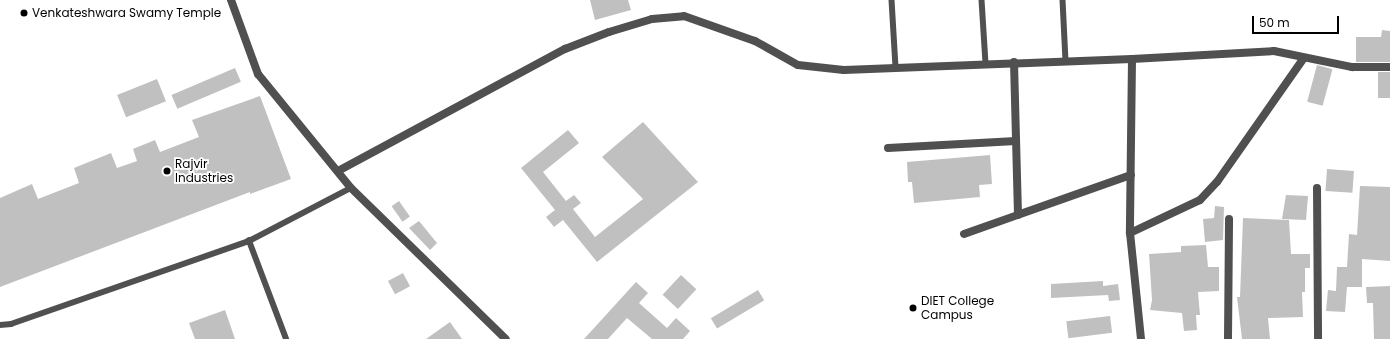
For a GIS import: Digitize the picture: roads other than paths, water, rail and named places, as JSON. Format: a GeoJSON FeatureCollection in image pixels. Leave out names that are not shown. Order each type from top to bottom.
{"type":"FeatureCollection","features":[{"type":"Feature","properties":{"kind":"street"},"geometry":{"type":"LineString","coordinates":[[231,0],[258,74],[351,188],[506,339]]}},
{"type":"Feature","properties":{"kind":"street"},"geometry":{"type":"LineString","coordinates":[[338,171],[564,50],[609,32],[652,19],[684,16],[754,41],[798,65],[844,70],[986,63],[1132,59],[1274,51],[1303,59],[1352,67],[1390,67]]}},
{"type":"Feature","properties":{"kind":"street"},"geometry":{"type":"LineString","coordinates":[[1132,59],[1130,233],[1141,339]]}},
{"type":"Feature","properties":{"kind":"street"},"geometry":{"type":"LineString","coordinates":[[1130,233],[1200,200],[1227,169],[1303,59]]}},
{"type":"Feature","properties":{"kind":"street"},"geometry":{"type":"LineString","coordinates":[[1014,62],[1018,215]]}},
{"type":"Feature","properties":{"kind":"street"},"geometry":{"type":"LineString","coordinates":[[888,148],[1016,140]]}},
{"type":"Feature","properties":{"kind":"street"},"geometry":{"type":"LineString","coordinates":[[964,234],[1131,175]]}},
{"type":"Feature","properties":{"kind":"street"},"geometry":{"type":"LineString","coordinates":[[1317,188],[1318,339]]}},
{"type":"Feature","properties":{"kind":"street"},"geometry":{"type":"LineString","coordinates":[[1228,339],[1229,219]]}},
{"type":"Feature","properties":{"kind":"lane"},"geometry":{"type":"LineString","coordinates":[[892,0],[896,67]]}},
{"type":"Feature","properties":{"kind":"lane"},"geometry":{"type":"LineString","coordinates":[[982,0],[986,63]]}},
{"type":"Feature","properties":{"kind":"lane"},"geometry":{"type":"LineString","coordinates":[[1063,0],[1066,60]]}},
{"type":"Feature","properties":{"kind":"lane"},"geometry":{"type":"LineString","coordinates":[[0,325],[11,324],[249,241],[351,188]]}},
{"type":"Feature","properties":{"kind":"lane"},"geometry":{"type":"LineString","coordinates":[[249,241],[286,339]]}},
{"type":"Feature","properties":{"kind":"place","name":"Venkateshwara Swamy Temple"},"geometry":{"type":"Point","coordinates":[24,13]}},
{"type":"Feature","properties":{"kind":"place","name":"Rajvir Industries"},"geometry":{"type":"Point","coordinates":[167,171]}},
{"type":"Feature","properties":{"kind":"place","name":"DIET College Campus"},"geometry":{"type":"Point","coordinates":[913,308]}}]}
